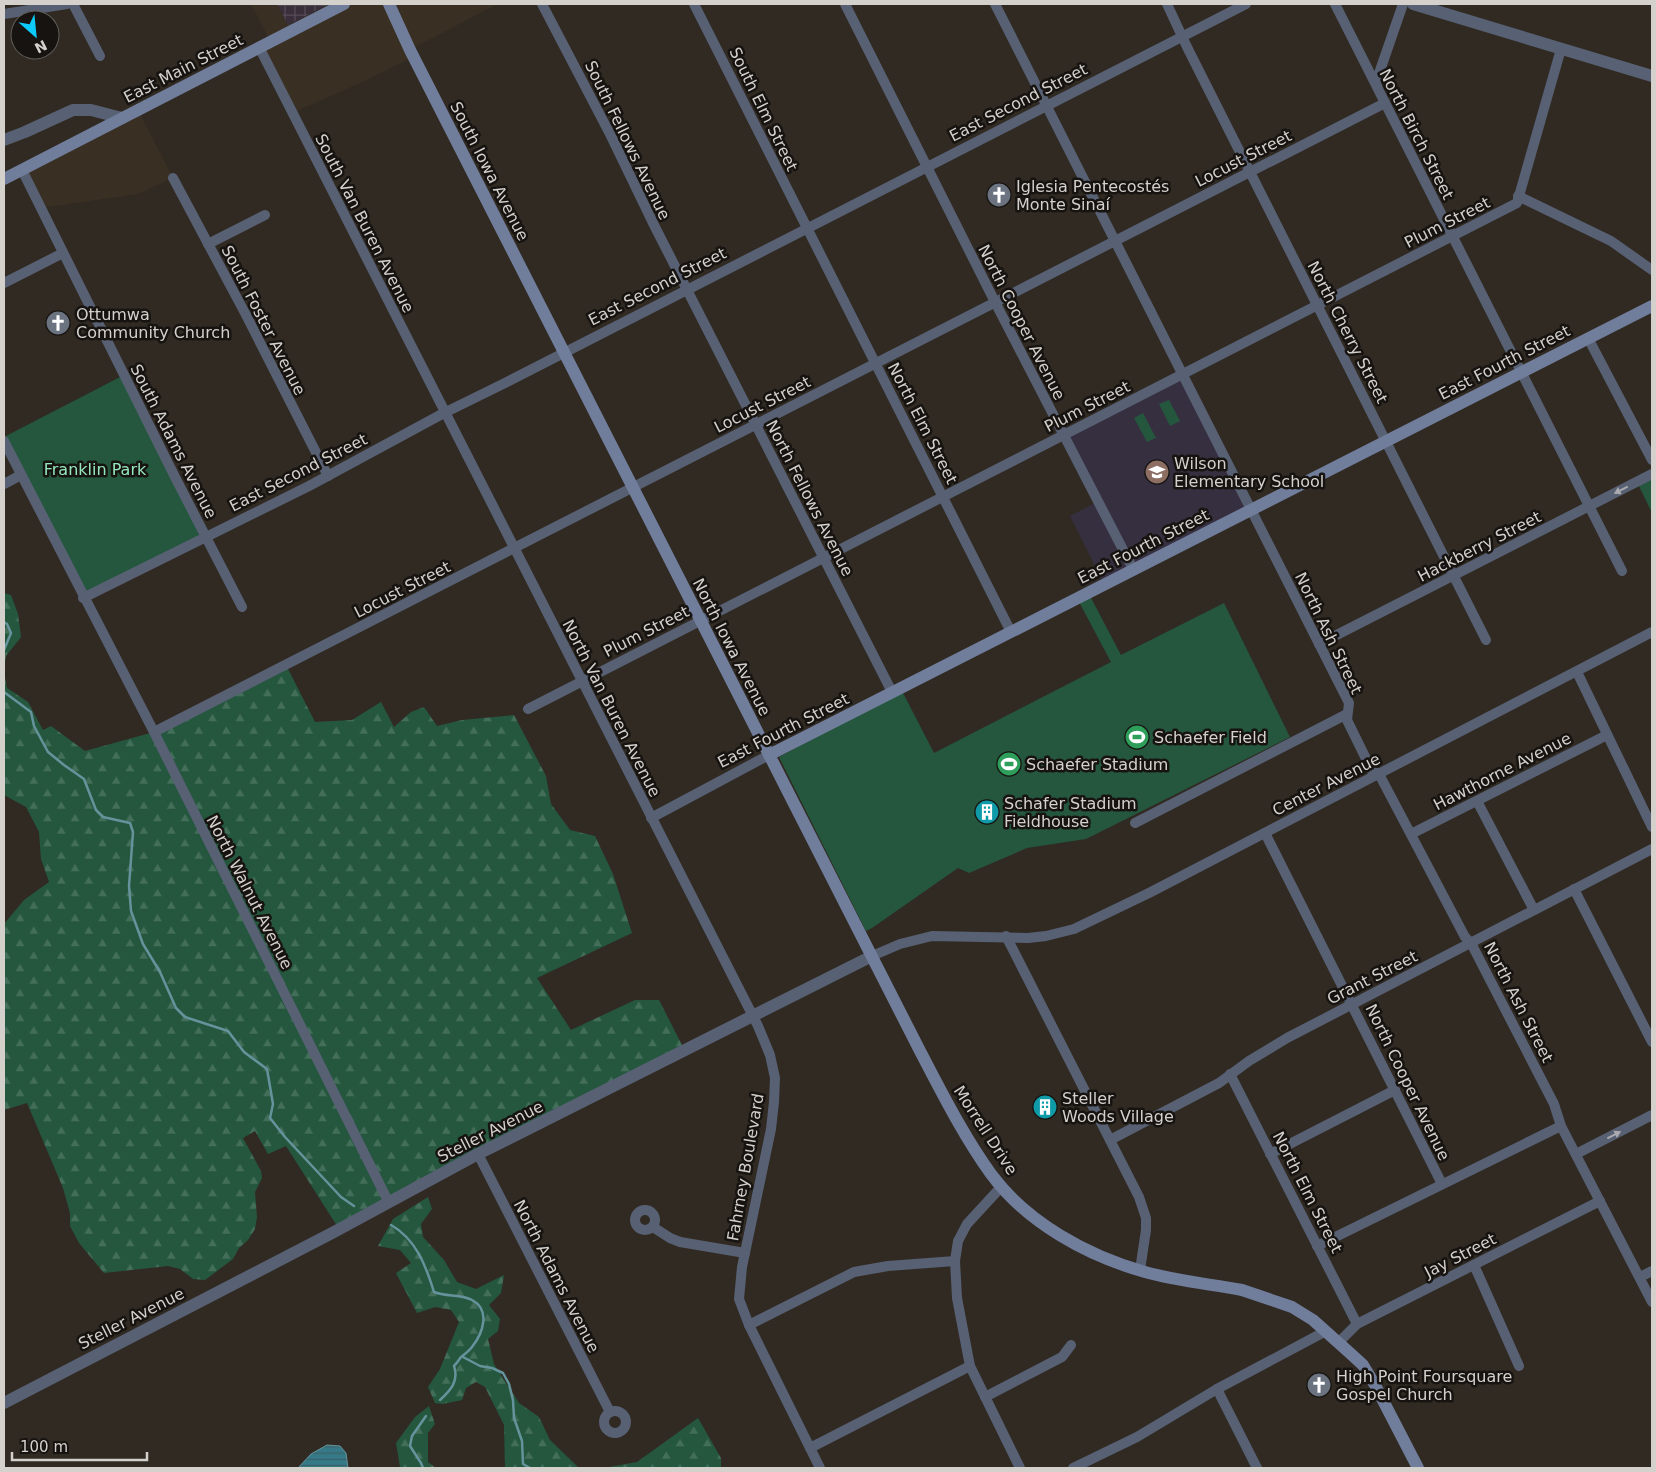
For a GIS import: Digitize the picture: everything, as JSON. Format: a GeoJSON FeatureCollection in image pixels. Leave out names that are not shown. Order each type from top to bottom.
{"type":"FeatureCollection","features":[{"type":"Feature","properties":{"kind":"main road","name":"East Main Street"},"geometry":{"type":"LineString","coordinates":[[122,118],[344,4]]}},
{"type":"Feature","properties":{"kind":"main road","name":"South Iowa Avenue"},"geometry":{"type":"LineString","coordinates":[[389,4],[410,50],[564,352]]}},
{"type":"Feature","properties":{"kind":"main road"},"geometry":{"type":"LineString","coordinates":[[4,180],[122,118]]}},
{"type":"Feature","properties":{"kind":"main road","name":"East Fourth Street"},"geometry":{"type":"LineString","coordinates":[[769,755],[1652,306]]}},
{"type":"Feature","properties":{"kind":"main road","name":"North Iowa Avenue"},"geometry":{"type":"LineString","coordinates":[[564,352],[872,956]]}},
{"type":"Feature","properties":{"kind":"main road","name":"Morrell Drive"},"geometry":{"type":"LineString","coordinates":[[872,956],[918,1049],[961,1127],[991,1174],[1033,1216],[1059,1234],[1095,1254],[1140,1270],[1258,1295],[1292,1307],[1326,1332]]}},
{"type":"Feature","properties":{"kind":"main road"},"geometry":{"type":"LineString","coordinates":[[1326,1332],[1363,1365],[1418,1468]]}},
{"type":"Feature","properties":{"kind":"street"},"geometry":{"type":"LineString","coordinates":[[4,14],[67,4]]}},
{"type":"Feature","properties":{"kind":"street"},"geometry":{"type":"LineString","coordinates":[[72,4],[100,56]]}},
{"type":"Feature","properties":{"kind":"street","name":"South Fellows Avenue"},"geometry":{"type":"LineString","coordinates":[[542,4],[611,136],[687,290]]}},
{"type":"Feature","properties":{"kind":"street","name":"South Elm Street"},"geometry":{"type":"LineString","coordinates":[[694,4],[806,228]]}},
{"type":"Feature","properties":{"kind":"street","name":"North Cooper Avenue"},"geometry":{"type":"LineString","coordinates":[[845,4],[995,302],[1133,569]]}},
{"type":"Feature","properties":{"kind":"street","name":"North Ash Street"},"geometry":{"type":"LineString","coordinates":[[995,4],[1349,703],[1347,720],[1372,771],[1379,774],[1465,937],[1472,943],[1554,1104],[1562,1126],[1576,1154],[1652,1302]]}},
{"type":"Feature","properties":{"kind":"street","name":"North Cherry Street"},"geometry":{"type":"LineString","coordinates":[[1167,4],[1486,640]]}},
{"type":"Feature","properties":{"kind":"street","name":"East Second Street"},"geometry":{"type":"LineString","coordinates":[[83,598],[328,476],[444,413],[1246,4]]}},
{"type":"Feature","properties":{"kind":"street","name":"North Birch Street"},"geometry":{"type":"LineString","coordinates":[[1335,4],[1622,571]]}},
{"type":"Feature","properties":{"kind":"street"},"geometry":{"type":"LineString","coordinates":[[1377,86],[1376,82],[1403,4]]}},
{"type":"Feature","properties":{"kind":"street"},"geometry":{"type":"LineString","coordinates":[[1413,4],[1652,76]]}},
{"type":"Feature","properties":{"kind":"street","name":"South Van Buren Avenue"},"geometry":{"type":"LineString","coordinates":[[259,47],[444,413]]}},
{"type":"Feature","properties":{"kind":"street"},"geometry":{"type":"LineString","coordinates":[[1561,49],[1518,196],[1610,241],[1652,270]]}},
{"type":"Feature","properties":{"kind":"street","name":"Locust Street"},"geometry":{"type":"LineString","coordinates":[[154,732],[1385,103]]}},
{"type":"Feature","properties":{"kind":"street","name":"East Main Street"},"geometry":{"type":"LineString","coordinates":[[4,140],[74,110],[91,110],[122,118]]}},
{"type":"Feature","properties":{"kind":"street","name":"South Adams Avenue"},"geometry":{"type":"LineString","coordinates":[[22,170],[206,538]]}},
{"type":"Feature","properties":{"kind":"street","name":"South Foster Avenue"},"geometry":{"type":"LineString","coordinates":[[173,178],[328,476]]}},
{"type":"Feature","properties":{"kind":"street","name":"Plum Street"},"geometry":{"type":"LineString","coordinates":[[528,709],[1516,203],[1518,196]]}},
{"type":"Feature","properties":{"kind":"street"},"geometry":{"type":"LineString","coordinates":[[208,244],[265,215]]}},
{"type":"Feature","properties":{"kind":"street","name":"North Elm Street"},"geometry":{"type":"LineString","coordinates":[[806,228],[1010,632]]}},
{"type":"Feature","properties":{"kind":"street"},"geometry":{"type":"LineString","coordinates":[[4,283],[63,253]]}},
{"type":"Feature","properties":{"kind":"street","name":"North Fellows Avenue"},"geometry":{"type":"LineString","coordinates":[[687,290],[892,692]]}},
{"type":"Feature","properties":{"kind":"street"},"geometry":{"type":"LineString","coordinates":[[1588,338],[1652,460]]}},
{"type":"Feature","properties":{"kind":"street","name":"North Van Buren Avenue"},"geometry":{"type":"LineString","coordinates":[[444,413],[753,1017]]}},
{"type":"Feature","properties":{"kind":"street","name":"North Walnut Avenue"},"geometry":{"type":"LineString","coordinates":[[4,441],[83,598],[154,732],[388,1201]]}},
{"type":"Feature","properties":{"kind":"street","name":"Hackberry Street"},"geometry":{"type":"LineString","coordinates":[[1319,644],[1652,474]]}},
{"type":"Feature","properties":{"kind":"street"},"geometry":{"type":"LineString","coordinates":[[4,484],[21,475]]}},
{"type":"Feature","properties":{"kind":"street"},"geometry":{"type":"LineString","coordinates":[[206,538],[242,607]]}},
{"type":"Feature","properties":{"kind":"street","name":"Center Avenue"},"geometry":{"type":"LineString","coordinates":[[1006,936],[1028,938],[1074,929],[1149,893],[1652,632]]}},
{"type":"Feature","properties":{"kind":"street"},"geometry":{"type":"LineString","coordinates":[[1577,672],[1652,827]]}},
{"type":"Feature","properties":{"kind":"street"},"geometry":{"type":"LineString","coordinates":[[1135,823],[1347,714]]}},
{"type":"Feature","properties":{"kind":"street","name":"Hawthorne Avenue"},"geometry":{"type":"LineString","coordinates":[[1411,834],[1607,735]]}},
{"type":"Feature","properties":{"kind":"street","name":"East Fourth Street"},"geometry":{"type":"LineString","coordinates":[[651,818],[769,755]]}},
{"type":"Feature","properties":{"kind":"street"},"geometry":{"type":"LineString","coordinates":[[1477,801],[1534,910]]}},
{"type":"Feature","properties":{"kind":"street","name":"North Cooper Avenue"},"geometry":{"type":"LineString","coordinates":[[1265,833],[1353,1004],[1442,1184]]}},
{"type":"Feature","properties":{"kind":"street","name":"Grant Street"},"geometry":{"type":"LineString","coordinates":[[1110,1140],[1219,1083],[1249,1061],[1287,1038],[1652,849]]}},
{"type":"Feature","properties":{"kind":"street"},"geometry":{"type":"LineString","coordinates":[[1574,889],[1652,1042]]}},
{"type":"Feature","properties":{"kind":"street","name":"Steller Avenue"},"geometry":{"type":"LineString","coordinates":[[4,1403],[326,1236],[478,1154],[872,956],[900,944],[932,936],[1006,936]]}},
{"type":"Feature","properties":{"kind":"street"},"geometry":{"type":"LineString","coordinates":[[1006,936],[1139,1196],[1146,1218],[1140,1270]]}},
{"type":"Feature","properties":{"kind":"street","name":"Fahrney Boulevard"},"geometry":{"type":"LineString","coordinates":[[753,1017],[770,1055],[775,1078],[771,1129],[745,1253],[739,1299],[749,1325],[820,1468]]}},
{"type":"Feature","properties":{"kind":"street","name":"North Elm Street"},"geometry":{"type":"LineString","coordinates":[[1230,1074],[1357,1324]]}},
{"type":"Feature","properties":{"kind":"street"},"geometry":{"type":"LineString","coordinates":[[1270,1154],[1394,1090]]}},
{"type":"Feature","properties":{"kind":"street"},"geometry":{"type":"LineString","coordinates":[[1576,1154],[1652,1115]]}},
{"type":"Feature","properties":{"kind":"street"},"geometry":{"type":"LineString","coordinates":[[1318,1246],[1562,1126]]}},
{"type":"Feature","properties":{"kind":"street","name":"North Adams Avenue"},"geometry":{"type":"LineString","coordinates":[[478,1154],[610,1412]]}},
{"type":"Feature","properties":{"kind":"street"},"geometry":{"type":"LineString","coordinates":[[1002,1186],[967,1224],[958,1241],[955,1261],[957,1298],[970,1366],[1020,1468]]}},
{"type":"Feature","properties":{"kind":"street","name":"Jay Street"},"geometry":{"type":"LineString","coordinates":[[1339,1342],[1357,1324],[1600,1201]]}},
{"type":"Feature","properties":{"kind":"street"},"geometry":{"type":"LineString","coordinates":[[652,1227],[680,1242],[745,1253]]}},
{"type":"Feature","properties":{"kind":"street"},"geometry":{"type":"LineString","coordinates":[[749,1325],[854,1272],[888,1266],[955,1261]]}},
{"type":"Feature","properties":{"kind":"street"},"geometry":{"type":"LineString","coordinates":[[1474,1265],[1518,1366]]}},
{"type":"Feature","properties":{"kind":"street"},"geometry":{"type":"LineString","coordinates":[[1640,1277],[1652,1271]]}},
{"type":"Feature","properties":{"kind":"street"},"geometry":{"type":"LineString","coordinates":[[1073,1468],[1138,1437],[1217,1389],[1326,1332]]}},
{"type":"Feature","properties":{"kind":"street"},"geometry":{"type":"LineString","coordinates":[[985,1397],[1062,1357],[1071,1345]]}},
{"type":"Feature","properties":{"kind":"street"},"geometry":{"type":"LineString","coordinates":[[810,1448],[970,1366]]}},
{"type":"Feature","properties":{"kind":"street"},"geometry":{"type":"LineString","coordinates":[[1217,1389],[1257,1468]]}},
{"type":"Feature","properties":{"kind":"shaded area"},"geometry":{"type":"Polygon","coordinates":[[[251,4],[277,4],[291,31],[344,4],[497,4],[410,50],[414,57],[292,113],[259,47],[270,41],[251,4]]]}},
{"type":"Feature","properties":{"kind":"shaded area"},"geometry":{"type":"Polygon","coordinates":[[[277,4],[329,4],[288,25],[277,4]]]}},
{"type":"Feature","properties":{"kind":"shaded area"},"geometry":{"type":"Polygon","coordinates":[[[138,110],[173,178],[138,194],[41,208],[22,170],[138,110]]]}},
{"type":"Feature","properties":{"kind":"shaded area","name":"Wilson Elementary School"},"geometry":{"type":"Polygon","coordinates":[[[1183,374],[1251,509],[1104,584],[1070,516],[1097,502],[1063,435],[1183,374]]]}},
{"type":"Feature","properties":{"kind":"green space","name":"Franklin Park"},"geometry":{"type":"Polygon","coordinates":[[[124,375],[206,537],[83,598],[4,437],[124,375]]]}},
{"type":"Feature","properties":{"kind":"green space"},"geometry":{"type":"Polygon","coordinates":[[[1169,400],[1180,421],[1170,426],[1159,404],[1169,400]]]}},
{"type":"Feature","properties":{"kind":"green space"},"geometry":{"type":"Polygon","coordinates":[[[1143,413],[1156,438],[1147,442],[1134,418],[1143,413]]]}},
{"type":"Feature","properties":{"kind":"green space"},"geometry":{"type":"Polygon","coordinates":[[[1652,474],[1652,513],[1637,482],[1652,474]]]}},
{"type":"Feature","properties":{"kind":"green space"},"geometry":{"type":"Polygon","coordinates":[[[4,593],[11,595],[18,614],[21,637],[6,656],[4,671],[4,593]]]}},
{"type":"Feature","properties":{"kind":"green space","name":"Schaefer Stadium"},"geometry":{"type":"Polygon","coordinates":[[[1090,596],[1121,655],[1224,603],[1290,737],[1086,839],[1027,848],[969,873],[958,868],[866,931],[779,757],[902,691],[934,753],[1111,662],[1079,602],[1090,596]]]}},
{"type":"Feature","properties":{"kind":"green space"},"geometry":{"type":"Polygon","coordinates":[[[286,665],[315,722],[352,720],[381,702],[394,727],[411,712],[424,707],[437,726],[462,720],[514,715],[546,776],[551,804],[570,830],[595,836],[613,874],[632,933],[537,978],[571,1030],[635,1000],[659,1000],[685,1051],[339,1229],[286,1146],[268,1154],[255,1131],[243,1138],[261,1171],[262,1178],[255,1192],[257,1217],[255,1229],[248,1240],[239,1248],[233,1259],[205,1280],[193,1279],[180,1269],[168,1266],[104,1273],[79,1243],[70,1226],[70,1213],[63,1188],[27,1103],[4,1110],[4,924],[24,900],[49,882],[41,859],[39,832],[26,807],[4,795],[4,673],[7,688],[28,702],[43,730],[51,726],[85,751],[154,732],[286,665]]]}},
{"type":"Feature","properties":{"kind":"green space"},"geometry":{"type":"Polygon","coordinates":[[[428,1197],[432,1209],[421,1224],[423,1237],[444,1260],[457,1282],[476,1289],[504,1275],[501,1293],[489,1305],[500,1319],[498,1331],[488,1339],[494,1364],[519,1403],[539,1417],[550,1440],[579,1468],[505,1468],[504,1425],[485,1387],[476,1382],[466,1388],[462,1400],[443,1404],[435,1403],[428,1387],[440,1369],[459,1322],[451,1310],[435,1307],[417,1313],[396,1273],[411,1263],[400,1250],[378,1246],[393,1219],[428,1197]]]}},
{"type":"Feature","properties":{"kind":"green space"},"geometry":{"type":"Polygon","coordinates":[[[429,1406],[435,1424],[428,1433],[428,1462],[436,1468],[402,1468],[400,1467],[396,1443],[415,1417],[429,1406]]]}},
{"type":"Feature","properties":{"kind":"green space"},"geometry":{"type":"Polygon","coordinates":[[[698,1418],[721,1458],[721,1468],[609,1467],[637,1462],[698,1418]]]}},
{"type":"Feature","properties":{"kind":"water"},"geometry":{"type":"Polygon","coordinates":[[[327,1445],[340,1446],[346,1453],[348,1468],[298,1468],[311,1454],[327,1445]]]}},
{"type":"Feature","properties":{"kind":"waterway"},"geometry":{"type":"LineString","coordinates":[[4,622],[11,633],[4,650]]}},
{"type":"Feature","properties":{"kind":"waterway"},"geometry":{"type":"LineString","coordinates":[[4,692],[31,712],[34,726],[48,752],[84,779],[96,810],[103,817],[130,823],[133,832],[129,886],[131,911],[143,944],[160,972],[176,1008],[185,1017],[228,1031],[244,1052],[267,1069],[273,1104],[270,1118],[285,1137],[341,1197],[354,1206]]}},
{"type":"Feature","properties":{"kind":"waterway"},"geometry":{"type":"LineString","coordinates":[[391,1225],[407,1238],[419,1254],[434,1292],[472,1300],[482,1310],[482,1329],[471,1348],[454,1366],[455,1381],[448,1393],[440,1400]]}},
{"type":"Feature","properties":{"kind":"waterway"},"geometry":{"type":"LineString","coordinates":[[463,1357],[480,1366],[492,1368],[503,1373],[509,1384],[513,1400],[514,1418],[522,1441],[523,1464],[530,1468]]}},
{"type":"Feature","properties":{"kind":"waterway"},"geometry":{"type":"LineString","coordinates":[[423,1468],[410,1446],[412,1436],[426,1416]]}},
{"type":"Feature","properties":{"kind":"place","name":"Iglesia Pentecostés Monte Sinaí"},"geometry":{"type":"Point","coordinates":[999,195]}},
{"type":"Feature","properties":{"kind":"place","name":"Ottumwa Community Church"},"geometry":{"type":"Point","coordinates":[58,323]}},
{"type":"Feature","properties":{"kind":"place","name":"Wilson Elementary School"},"geometry":{"type":"Point","coordinates":[1157,472]}},
{"type":"Feature","properties":{"kind":"place","name":"Schaefer Field"},"geometry":{"type":"Point","coordinates":[1137,737]}},
{"type":"Feature","properties":{"kind":"place","name":"Schaefer Stadium"},"geometry":{"type":"Point","coordinates":[1009,764]}},
{"type":"Feature","properties":{"kind":"place","name":"Schafer Stadium Fieldhouse"},"geometry":{"type":"Point","coordinates":[987,812]}},
{"type":"Feature","properties":{"kind":"place","name":"Steller Woods Village"},"geometry":{"type":"Point","coordinates":[1045,1107]}},
{"type":"Feature","properties":{"kind":"place","name":"High Point Foursquare Gospel Church"},"geometry":{"type":"Point","coordinates":[1319,1385]}}]}
